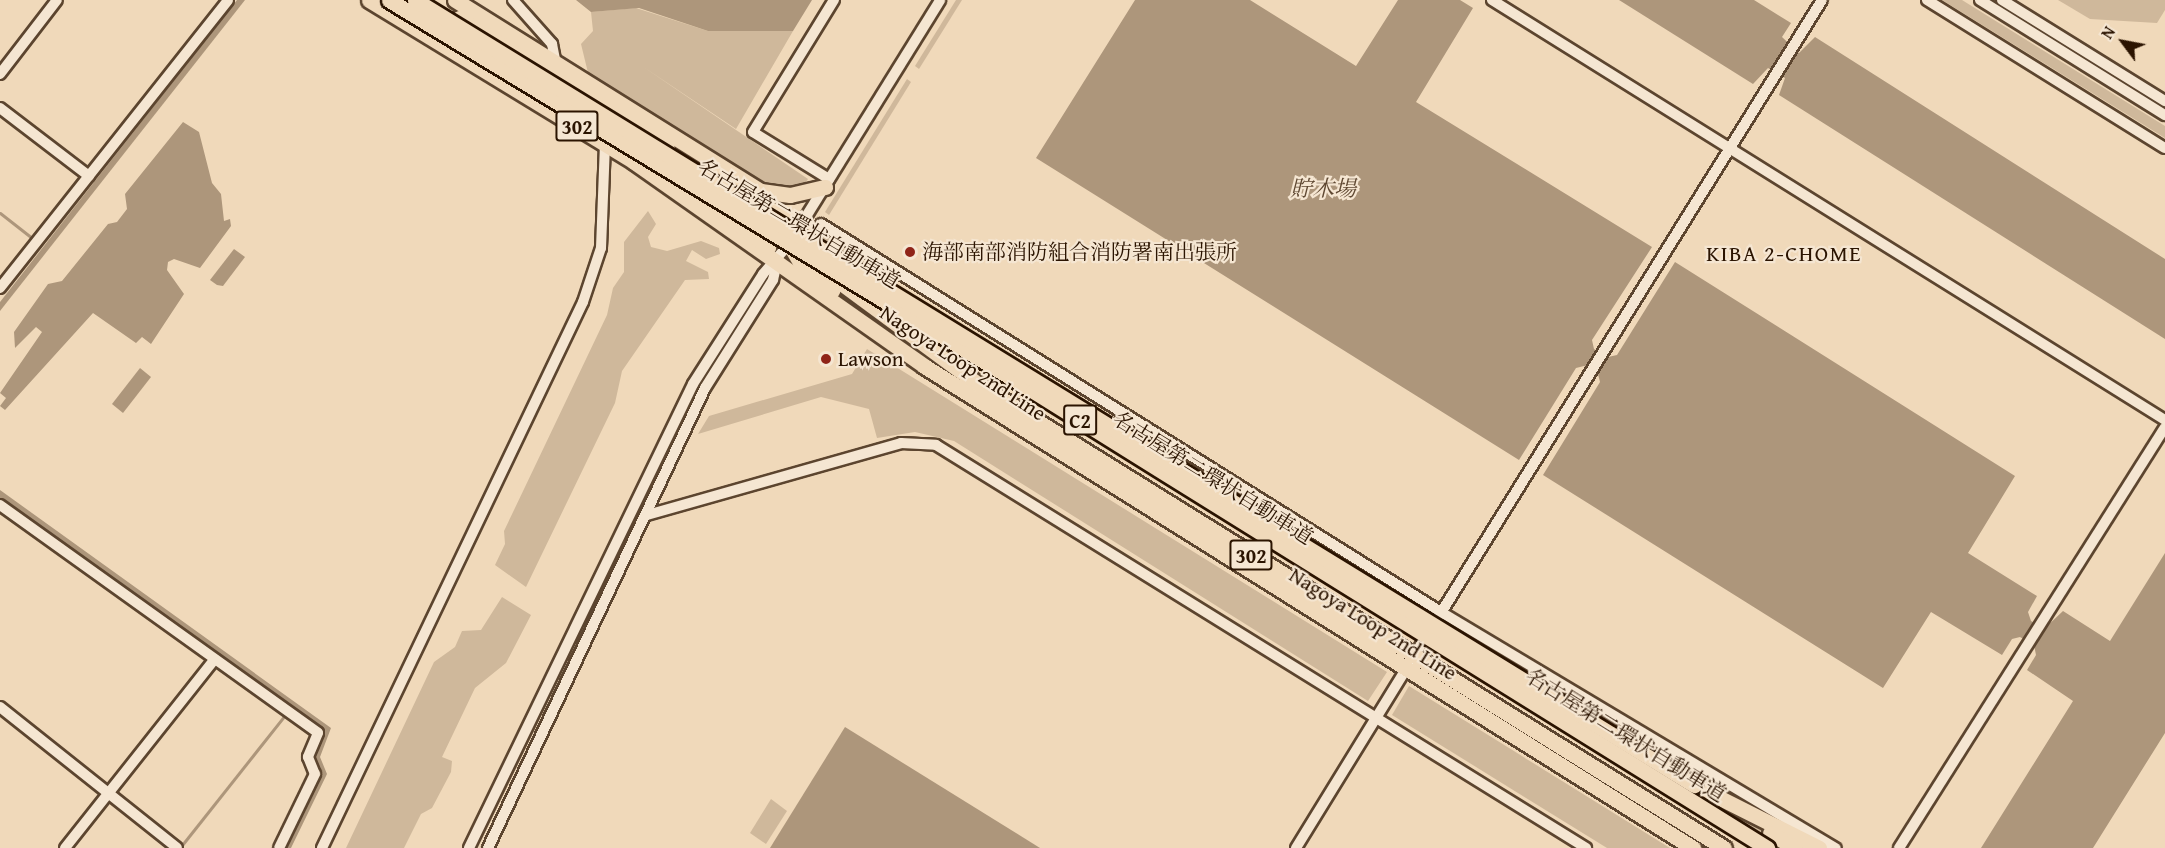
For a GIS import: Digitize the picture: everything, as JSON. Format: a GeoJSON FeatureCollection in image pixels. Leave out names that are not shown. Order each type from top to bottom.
{"type":"FeatureCollection","features":[{"type":"Feature","properties":{"kind":"highway","name":"Nagoya Loop 2nd Line"},"geometry":{"type":"LineString","coordinates":[[369,0],[605,144],[892,344],[1693,848]]}},
{"type":"Feature","properties":{"kind":"highway","name":"名古屋第二環状自動車道"},"geometry":{"type":"LineString","coordinates":[[389,0],[1034,391],[1767,848]]}},
{"type":"Feature","properties":{"kind":"highway","name":"名古屋第二環状自動車道"},"geometry":{"type":"LineString","coordinates":[[415,0],[1694,785]]}},
{"type":"Feature","properties":{"kind":"highway","name":"Nagoya Loop 2nd Line"},"geometry":{"type":"LineString","coordinates":[[428,0],[449,4],[626,118],[789,244],[979,385],[1724,848]]}},
{"type":"Feature","properties":{"kind":"highway"},"geometry":{"type":"LineString","coordinates":[[449,4],[555,60],[761,191],[790,195],[827,183]]}},
{"type":"Feature","properties":{"kind":"highway"},"geometry":{"type":"LineString","coordinates":[[449,4],[499,60],[610,130],[742,225],[769,248],[777,264]]}},
{"type":"Feature","properties":{"kind":"highway"},"geometry":{"type":"LineString","coordinates":[[789,244],[807,270],[892,344]]}},
{"type":"Feature","properties":{"kind":"highway"},"geometry":{"type":"LineString","coordinates":[[1694,785],[1795,848]]}},
{"type":"Feature","properties":{"kind":"highway"},"geometry":{"type":"LineString","coordinates":[[1694,785],[1820,848]]}},
{"type":"Feature","properties":{"kind":"street"},"geometry":{"type":"LineString","coordinates":[[0,74],[57,0]]}},
{"type":"Feature","properties":{"kind":"street"},"geometry":{"type":"LineString","coordinates":[[0,288],[228,0]]}},
{"type":"Feature","properties":{"kind":"street"},"geometry":{"type":"LineString","coordinates":[[513,0],[552,44],[555,60]]}},
{"type":"Feature","properties":{"kind":"street"},"geometry":{"type":"LineString","coordinates":[[827,183],[753,132],[834,0]]}},
{"type":"Feature","properties":{"kind":"street"},"geometry":{"type":"LineString","coordinates":[[488,848],[705,388],[773,280],[777,264],[789,244],[940,0]]}},
{"type":"Feature","properties":{"kind":"street"},"geometry":{"type":"LineString","coordinates":[[1492,0],[2165,420]]}},
{"type":"Feature","properties":{"kind":"street"},"geometry":{"type":"LineString","coordinates":[[1296,848],[1822,0]]}},
{"type":"Feature","properties":{"kind":"street"},"geometry":{"type":"LineString","coordinates":[[1927,0],[2165,148]]}},
{"type":"Feature","properties":{"kind":"street"},"geometry":{"type":"LineString","coordinates":[[1980,0],[2165,114]]}},
{"type":"Feature","properties":{"kind":"street"},"geometry":{"type":"LineString","coordinates":[[2002,0],[2165,101]]}},
{"type":"Feature","properties":{"kind":"street"},"geometry":{"type":"LineString","coordinates":[[0,108],[89,176]]}},
{"type":"Feature","properties":{"kind":"street"},"geometry":{"type":"LineString","coordinates":[[322,848],[583,302],[601,248],[605,144]]}},
{"type":"Feature","properties":{"kind":"street"},"geometry":{"type":"LineString","coordinates":[[821,224],[1441,612],[1836,848]]}},
{"type":"Feature","properties":{"kind":"street"},"geometry":{"type":"LineString","coordinates":[[470,848],[693,384],[763,274],[777,264]]}},
{"type":"Feature","properties":{"kind":"street"},"geometry":{"type":"LineString","coordinates":[[1899,848],[2014,661],[2165,428]]}},
{"type":"Feature","properties":{"kind":"street"},"geometry":{"type":"LineString","coordinates":[[647,515],[901,443],[936,445],[1586,848]]}},
{"type":"Feature","properties":{"kind":"street"},"geometry":{"type":"LineString","coordinates":[[0,505],[318,733],[308,757],[315,774],[279,848]]}},
{"type":"Feature","properties":{"kind":"street"},"geometry":{"type":"LineString","coordinates":[[65,848],[215,659]]}},
{"type":"Feature","properties":{"kind":"street"},"geometry":{"type":"LineString","coordinates":[[0,707],[177,848]]}},
{"type":"Feature","properties":{"kind":"shaded area"},"geometry":{"type":"Polygon","coordinates":[[[956,0],[962,0],[919,69],[915,66],[956,0]]]}},
{"type":"Feature","properties":{"kind":"shaded area"},"geometry":{"type":"Polygon","coordinates":[[[1942,0],[1962,0],[2165,126],[2165,138],[1942,0]]]}},
{"type":"Feature","properties":{"kind":"shaded area"},"geometry":{"type":"Polygon","coordinates":[[[2058,0],[2165,0],[2165,10],[2157,23],[2090,19],[2058,0]]]}},
{"type":"Feature","properties":{"kind":"shaded area"},"geometry":{"type":"Polygon","coordinates":[[[636,8],[708,31],[793,31],[736,129],[642,66],[808,179],[803,186],[769,195],[590,81],[581,44],[593,31],[591,12],[636,8]]]}},
{"type":"Feature","properties":{"kind":"shaded area"},"geometry":{"type":"Polygon","coordinates":[[[907,79],[911,82],[829,215],[825,212],[907,79]]]}},
{"type":"Feature","properties":{"kind":"shaded area"},"geometry":{"type":"Polygon","coordinates":[[[648,211],[656,224],[648,237],[651,247],[667,251],[701,241],[719,248],[720,254],[706,259],[692,250],[686,261],[708,272],[709,279],[685,280],[622,371],[615,403],[526,587],[495,565],[505,544],[504,531],[607,315],[613,288],[624,272],[624,242],[648,211]]]}},
{"type":"Feature","properties":{"kind":"shaded area"},"geometry":{"type":"Polygon","coordinates":[[[819,232],[888,276],[890,286],[817,239],[819,232]]]}},
{"type":"Feature","properties":{"kind":"shaded area"},"geometry":{"type":"Polygon","coordinates":[[[867,349],[1387,672],[1368,701],[954,441],[915,432],[877,438],[869,409],[821,397],[698,434],[709,416],[852,374],[867,349]]]}},
{"type":"Feature","properties":{"kind":"shaded area"},"geometry":{"type":"Polygon","coordinates":[[[502,597],[531,615],[506,663],[475,688],[442,757],[452,761],[451,772],[432,808],[421,814],[404,848],[346,848],[434,662],[455,647],[462,631],[481,630],[502,597]]]}},
{"type":"Feature","properties":{"kind":"shaded area"},"geometry":{"type":"Polygon","coordinates":[[[1455,626],[1580,703],[1650,737],[1823,848],[1750,848],[1432,651],[1447,628],[1455,626]]]}},
{"type":"Feature","properties":{"kind":"shaded area"},"geometry":{"type":"Polygon","coordinates":[[[1409,686],[1670,848],[1607,848],[1392,715],[1409,686]]]}},
{"type":"Feature","properties":{"kind":"shaded area"},"geometry":{"type":"Polygon","coordinates":[[[771,799],[787,811],[766,844],[750,833],[771,799]]]}},
{"type":"Feature","properties":{"kind":"water"},"geometry":{"type":"Polygon","coordinates":[[[237,0],[245,0],[0,311],[0,302],[237,0]]]}},
{"type":"Feature","properties":{"kind":"water"},"geometry":{"type":"Polygon","coordinates":[[[576,0],[812,0],[793,31],[708,31],[639,8],[591,12],[576,0]]]}},
{"type":"Feature","properties":{"kind":"water","name":"貯木場"},"geometry":{"type":"Polygon","coordinates":[[[1135,0],[1250,0],[1356,66],[1398,0],[1460,0],[1473,8],[1416,102],[1652,247],[1592,340],[1594,349],[1608,357],[1617,355],[1675,262],[2015,476],[1968,553],[2037,596],[2028,612],[2031,621],[2044,629],[2063,611],[2110,641],[2165,553],[2165,733],[2093,848],[1981,848],[2073,701],[2027,670],[2036,655],[2034,645],[2020,637],[2012,639],[2002,655],[1931,612],[1883,688],[1543,475],[1600,382],[1598,374],[1584,366],[1576,368],[1519,460],[1036,158],[1135,0]]]}},
{"type":"Feature","properties":{"kind":"water"},"geometry":{"type":"Polygon","coordinates":[[[1619,0],[1754,0],[1791,23],[1782,37],[1799,53],[1815,37],[2165,259],[2165,339],[1779,95],[1785,78],[1768,68],[1753,84],[1619,0]]]}},
{"type":"Feature","properties":{"kind":"water"},"geometry":{"type":"Polygon","coordinates":[[[183,122],[199,132],[212,183],[221,194],[224,221],[230,219],[231,226],[200,268],[174,259],[168,262],[167,270],[184,294],[151,344],[142,337],[136,343],[93,313],[5,410],[0,406],[6,398],[0,393],[42,332],[36,327],[15,348],[14,332],[48,284],[62,281],[108,224],[117,222],[127,209],[125,194],[183,122]]]}},
{"type":"Feature","properties":{"kind":"water"},"geometry":{"type":"Polygon","coordinates":[[[234,249],[245,257],[223,286],[217,285],[210,280],[234,249]]]}},
{"type":"Feature","properties":{"kind":"water"},"geometry":{"type":"Polygon","coordinates":[[[140,368],[151,377],[123,413],[112,404],[140,368]]]}},
{"type":"Feature","properties":{"kind":"water"},"geometry":{"type":"Polygon","coordinates":[[[0,490],[331,728],[320,757],[327,774],[291,848],[283,848],[320,773],[313,755],[323,731],[0,498],[0,490]]]}},
{"type":"Feature","properties":{"kind":"water"},"geometry":{"type":"Polygon","coordinates":[[[845,727],[1040,848],[770,848],[845,727]]]}},
{"type":"Feature","properties":{"kind":"waterway"},"geometry":{"type":"LineString","coordinates":[[0,213],[32,238]]}},
{"type":"Feature","properties":{"kind":"waterway"},"geometry":{"type":"LineString","coordinates":[[182,845],[286,714]]}},
{"type":"Feature","properties":{"kind":"place","name":"海部南部消防組合消防署南出張所"},"geometry":{"type":"Point","coordinates":[910,252]}},
{"type":"Feature","properties":{"kind":"place","name":"Lawson"},"geometry":{"type":"Point","coordinates":[826,359]}},
{"type":"Feature","properties":{"kind":"district","name":"KIBA 2-CHOME"},"geometry":{"type":"Point","coordinates":[1784,254]}}]}
